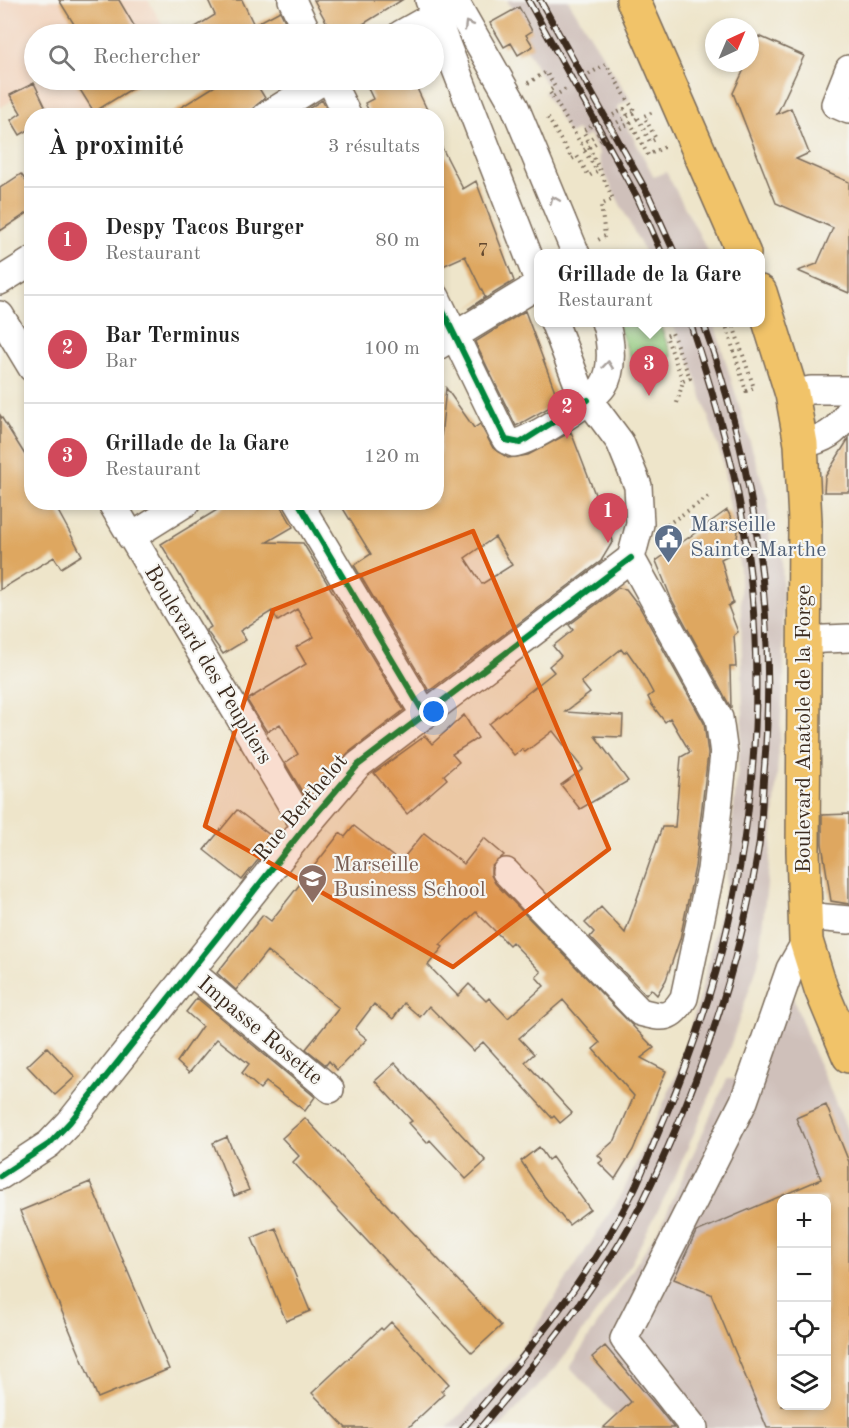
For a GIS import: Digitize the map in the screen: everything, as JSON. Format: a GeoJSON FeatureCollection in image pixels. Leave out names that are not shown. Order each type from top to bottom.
{"type":"FeatureCollection","features":[{"type":"Feature","properties":{"kind":"main road"},"geometry":{"type":"LineString","coordinates":[[633,0],[742,249]]}},
{"type":"Feature","properties":{"kind":"main road","name":"Boulevard Anatole de la Forge"},"geometry":{"type":"LineString","coordinates":[[765,308],[792,394],[801,444],[805,521],[803,640],[805,928],[822,989],[849,1056]]}},
{"type":"Feature","properties":{"kind":"street"},"geometry":{"type":"LineString","coordinates":[[292,0],[303,24]]}},
{"type":"Feature","properties":{"kind":"street"},"geometry":{"type":"LineString","coordinates":[[414,24],[439,5]]}},
{"type":"Feature","properties":{"kind":"street"},"geometry":{"type":"LineString","coordinates":[[439,5],[515,107],[574,249]]}},
{"type":"Feature","properties":{"kind":"street"},"geometry":{"type":"LineString","coordinates":[[439,5],[534,272]]}},
{"type":"Feature","properties":{"kind":"street"},"geometry":{"type":"LineString","coordinates":[[849,69],[835,104],[849,110]]}},
{"type":"Feature","properties":{"kind":"street"},"geometry":{"type":"LineString","coordinates":[[279,108],[308,90]]}},
{"type":"Feature","properties":{"kind":"street"},"geometry":{"type":"LineString","coordinates":[[335,90],[344,108]]}},
{"type":"Feature","properties":{"kind":"street"},"geometry":{"type":"LineString","coordinates":[[0,281],[24,266]]}},
{"type":"Feature","properties":{"kind":"street"},"geometry":{"type":"LineString","coordinates":[[534,286],[446,341],[506,440],[520,443],[588,400],[604,386],[608,373],[610,340],[606,327]]}},
{"type":"Feature","properties":{"kind":"street"},"geometry":{"type":"LineString","coordinates":[[0,315],[24,355]]}},
{"type":"Feature","properties":{"kind":"street"},"geometry":{"type":"LineString","coordinates":[[506,872],[640,1012],[661,1017],[674,1012],[684,998],[711,870],[724,754],[719,718],[632,558],[640,524],[638,486],[627,455],[612,430],[579,387],[556,327]]}},
{"type":"Feature","properties":{"kind":"street"},"geometry":{"type":"LineString","coordinates":[[792,394],[811,390],[849,390]]}},
{"type":"Feature","properties":{"kind":"street"},"geometry":{"type":"LineString","coordinates":[[801,444],[818,441],[836,432],[849,412]]}},
{"type":"Feature","properties":{"kind":"street","name":"Boulevard des Peupliers"},"geometry":{"type":"LineString","coordinates":[[116,510],[306,827]]}},
{"type":"Feature","properties":{"kind":"street"},"geometry":{"type":"LineString","coordinates":[[131,537],[175,510]]}},
{"type":"Feature","properties":{"kind":"street"},"geometry":{"type":"LineString","coordinates":[[303,510],[425,716]]}},
{"type":"Feature","properties":{"kind":"street","name":"Rue Berthelot"},"geometry":{"type":"LineString","coordinates":[[0,1176],[49,1144],[70,1122],[358,765],[632,558]]}},
{"type":"Feature","properties":{"kind":"street"},"geometry":{"type":"LineString","coordinates":[[803,640],[849,638]]}},
{"type":"Feature","properties":{"kind":"street"},"geometry":{"type":"LineString","coordinates":[[694,1428],[624,1339],[744,1101],[805,928],[849,920]]}},
{"type":"Feature","properties":{"kind":"street","name":"Impasse Rosette"},"geometry":{"type":"LineString","coordinates":[[191,972],[330,1089]]}},
{"type":"Feature","properties":{"kind":"path"},"geometry":{"type":"LineString","coordinates":[[527,84],[546,72],[555,87],[549,91],[581,144],[635,112],[606,64],[590,74]]}},
{"type":"Feature","properties":{"kind":"path"},"geometry":{"type":"LineString","coordinates":[[553,97],[569,87]]}},
{"type":"Feature","properties":{"kind":"path"},"geometry":{"type":"LineString","coordinates":[[613,116],[624,109],[628,116]]}},
{"type":"Feature","properties":{"kind":"path"},"geometry":{"type":"LineString","coordinates":[[577,156],[589,176],[597,171],[584,150],[638,118],[650,142],[656,139],[644,116],[653,111]]}},
{"type":"Feature","properties":{"kind":"path"},"geometry":{"type":"LineString","coordinates":[[630,122],[648,155],[669,145]]}},
{"type":"Feature","properties":{"kind":"path"},"geometry":{"type":"LineString","coordinates":[[588,140],[583,131],[591,126]]}},
{"type":"Feature","properties":{"kind":"path"},"geometry":{"type":"LineString","coordinates":[[583,249],[605,236],[601,206],[613,199],[589,147]]}},
{"type":"Feature","properties":{"kind":"path"},"geometry":{"type":"LineString","coordinates":[[727,327],[746,391],[754,388],[734,327]]}},
{"type":"Feature","properties":{"kind":"path"},"geometry":{"type":"LineString","coordinates":[[677,404],[683,381],[666,336],[672,333],[690,378],[683,381]]}},
{"type":"Feature","properties":{"kind":"path"},"geometry":{"type":"LineString","coordinates":[[640,524],[666,528],[710,496]]}},
{"type":"Feature","properties":{"kind":"highlighted area"},"geometry":{"type":"Polygon","coordinates":[[[473,531],[609,849],[453,967],[205,826],[273,610],[473,531]]]}},
{"type":"Feature","properties":{"kind":"shaded area"},"geometry":{"type":"Polygon","coordinates":[[[0,0],[148,0],[162,24],[24,24],[24,90],[29,90],[0,108],[0,0]]]}},
{"type":"Feature","properties":{"kind":"shaded area"},"geometry":{"type":"Polygon","coordinates":[[[507,0],[568,0],[630,99],[617,107],[654,177],[666,172],[707,249],[643,249],[603,171],[598,156],[600,155],[589,135],[583,139],[577,130],[569,134],[544,92],[550,87],[545,83],[527,50],[526,35],[507,0]]]}},
{"type":"Feature","properties":{"kind":"shaded area"},"geometry":{"type":"Polygon","coordinates":[[[33,90],[121,90],[92,108],[45,108],[33,90]]]}},
{"type":"Feature","properties":{"kind":"shaded area"},"geometry":{"type":"Polygon","coordinates":[[[674,327],[715,327],[768,501],[770,547],[782,552],[784,677],[773,831],[758,964],[725,1061],[676,1175],[628,1269],[559,1364],[499,1428],[447,1428],[514,1360],[622,1194],[676,1076],[702,988],[726,884],[743,716],[740,569],[722,459],[693,369],[674,327]]]}},
{"type":"Feature","properties":{"kind":"shaded area"},"geometry":{"type":"Polygon","coordinates":[[[779,959],[809,1041],[849,1134],[849,1428],[626,1428],[570,1367],[661,1225],[727,1079],[743,1079],[779,959]]]}},
{"type":"Feature","properties":{"kind":"green space"},"geometry":{"type":"Polygon","coordinates":[[[619,327],[661,327],[672,356],[636,371],[619,327]]]}},
{"type":"Feature","properties":{"kind":"building"},"geometry":{"type":"Polygon","coordinates":[[[59,0],[119,0],[133,24],[74,24],[59,0]]]}},
{"type":"Feature","properties":{"kind":"building"},"geometry":{"type":"Polygon","coordinates":[[[208,0],[242,0],[254,24],[200,24],[215,15],[208,0]]]}},
{"type":"Feature","properties":{"kind":"building"},"geometry":{"type":"Polygon","coordinates":[[[314,0],[402,0],[363,24],[327,24],[314,0]]]}},
{"type":"Feature","properties":{"kind":"building"},"geometry":{"type":"Polygon","coordinates":[[[519,7],[532,31],[526,35],[533,46],[518,55],[511,43],[504,47],[490,23],[519,7]]]}},
{"type":"Feature","properties":{"kind":"building"},"geometry":{"type":"Polygon","coordinates":[[[280,11],[286,24],[256,24],[280,11]]]}},
{"type":"Feature","properties":{"kind":"building"},"geometry":{"type":"Polygon","coordinates":[[[759,36],[804,56],[777,114],[791,108],[809,153],[796,159],[849,182],[849,293],[798,271],[817,264],[833,228],[776,203],[733,93],[743,72],[759,72],[759,36]]]}},
{"type":"Feature","properties":{"kind":"building"},"geometry":{"type":"Polygon","coordinates":[[[24,88],[24,90],[37,90],[46,108],[24,108],[24,133],[20,135],[11,120],[21,113],[10,95],[24,88]]]}},
{"type":"Feature","properties":{"kind":"building"},"geometry":{"type":"Polygon","coordinates":[[[80,90],[130,90],[100,108],[92,108],[80,90]]]}},
{"type":"Feature","properties":{"kind":"building"},"geometry":{"type":"Polygon","coordinates":[[[209,90],[260,90],[265,98],[253,108],[180,108],[209,90]]]}},
{"type":"Feature","properties":{"kind":"building"},"geometry":{"type":"Polygon","coordinates":[[[369,90],[418,90],[426,108],[367,108],[365,103],[373,99],[369,90]]]}},
{"type":"Feature","properties":{"kind":"building"},"geometry":{"type":"Polygon","coordinates":[[[322,100],[326,108],[310,108],[322,100]]]}},
{"type":"Feature","properties":{"kind":"building"},"geometry":{"type":"Polygon","coordinates":[[[444,152],[463,189],[476,181],[514,281],[468,309],[485,297],[465,256],[444,265],[444,152]]]}},
{"type":"Feature","properties":{"kind":"building"},"geometry":{"type":"Polygon","coordinates":[[[21,174],[24,178],[24,215],[0,231],[0,188],[21,174]]]}},
{"type":"Feature","properties":{"kind":"building"},"geometry":{"type":"Polygon","coordinates":[[[525,311],[559,402],[516,426],[475,342],[525,311]]]}},
{"type":"Feature","properties":{"kind":"building"},"geometry":{"type":"Polygon","coordinates":[[[446,388],[474,428],[480,424],[493,448],[508,458],[528,455],[571,432],[613,541],[601,561],[429,691],[354,565],[371,554],[344,510],[444,510],[446,388]],[[495,537],[465,558],[482,584],[512,565],[495,537]]]}},
{"type":"Feature","properties":{"kind":"building"},"geometry":{"type":"Polygon","coordinates":[[[0,415],[24,453],[24,510],[57,510],[82,555],[61,568],[54,557],[0,590],[0,415]]]}},
{"type":"Feature","properties":{"kind":"building"},"geometry":{"type":"Polygon","coordinates":[[[849,438],[849,492],[824,492],[825,477],[849,438]]]}},
{"type":"Feature","properties":{"kind":"building"},"geometry":{"type":"Polygon","coordinates":[[[217,510],[283,510],[293,527],[267,542],[303,543],[404,710],[348,753],[307,800],[285,763],[298,754],[280,724],[267,732],[247,700],[306,664],[296,647],[314,637],[297,609],[278,621],[272,611],[240,631],[246,640],[223,654],[206,630],[211,627],[161,544],[217,510]]]}},
{"type":"Feature","properties":{"kind":"building"},"geometry":{"type":"Polygon","coordinates":[[[727,510],[738,531],[736,545],[728,549],[731,554],[721,559],[733,603],[728,606],[738,632],[734,635],[736,667],[730,667],[731,708],[671,598],[656,561],[727,510]]]}},
{"type":"Feature","properties":{"kind":"building"},"geometry":{"type":"Polygon","coordinates":[[[618,588],[626,589],[639,606],[704,723],[708,754],[695,867],[680,939],[666,980],[657,995],[651,989],[646,995],[590,937],[594,932],[585,923],[601,907],[625,933],[662,827],[675,827],[681,757],[690,752],[670,718],[665,722],[652,705],[648,697],[653,693],[641,671],[627,651],[624,653],[621,649],[581,682],[590,693],[565,712],[623,716],[622,737],[595,736],[628,781],[580,809],[561,785],[583,769],[553,731],[525,752],[522,749],[514,755],[489,724],[554,672],[549,666],[561,656],[553,646],[573,630],[569,625],[618,588]]]}},
{"type":"Feature","properties":{"kind":"building"},"geometry":{"type":"Polygon","coordinates":[[[464,715],[478,738],[452,754],[459,762],[444,775],[447,779],[407,814],[374,773],[425,736],[432,744],[464,715]]]}},
{"type":"Feature","properties":{"kind":"building"},"geometry":{"type":"Polygon","coordinates":[[[237,810],[275,839],[242,880],[204,850],[237,810]]]}},
{"type":"Feature","properties":{"kind":"building"},"geometry":{"type":"Polygon","coordinates":[[[849,814],[849,904],[831,901],[822,844],[822,815],[849,814]]]}},
{"type":"Feature","properties":{"kind":"building"},"geometry":{"type":"Polygon","coordinates":[[[354,826],[400,862],[424,833],[464,864],[484,838],[504,855],[491,867],[491,875],[495,883],[654,1048],[641,1058],[666,1071],[633,1150],[615,1179],[599,1163],[603,1160],[598,1155],[615,1140],[634,1096],[593,1049],[600,1043],[563,1000],[519,1038],[534,1054],[525,1062],[572,1113],[560,1123],[554,1116],[552,1118],[483,1042],[473,1051],[429,1006],[420,1017],[404,1003],[393,1019],[374,1004],[355,1029],[367,1039],[337,1070],[329,1061],[326,1065],[306,1049],[339,1008],[267,951],[236,990],[217,973],[263,915],[271,921],[340,833],[345,837],[354,826]],[[476,912],[440,945],[443,947],[428,965],[458,996],[469,984],[486,1001],[489,998],[508,1018],[544,986],[536,977],[541,972],[512,942],[509,945],[476,912]]]}},
{"type":"Feature","properties":{"kind":"building"},"geometry":{"type":"Polygon","coordinates":[[[197,998],[315,1097],[305,1111],[266,1082],[260,1089],[242,1073],[249,1064],[217,1039],[189,1073],[177,1062],[202,1026],[186,1012],[197,998]]]}},
{"type":"Feature","properties":{"kind":"building"},"geometry":{"type":"Polygon","coordinates":[[[47,1047],[75,1077],[55,1095],[27,1066],[47,1047]]]}},
{"type":"Feature","properties":{"kind":"building"},"geometry":{"type":"Polygon","coordinates":[[[395,1063],[486,1161],[466,1179],[430,1140],[427,1143],[409,1123],[412,1121],[375,1081],[395,1063]]]}},
{"type":"Feature","properties":{"kind":"building"},"geometry":{"type":"Polygon","coordinates":[[[826,1105],[849,1162],[849,1428],[767,1428],[711,1294],[674,1279],[696,1232],[777,1198],[777,1410],[831,1410],[831,1194],[786,1194],[821,1179],[796,1118],[826,1105]]]}},
{"type":"Feature","properties":{"kind":"building"},"geometry":{"type":"Polygon","coordinates":[[[305,1118],[501,1326],[472,1353],[293,1162],[299,1156],[282,1138],[305,1118]]]}},
{"type":"Feature","properties":{"kind":"building"},"geometry":{"type":"Polygon","coordinates":[[[227,1137],[249,1190],[234,1196],[213,1143],[227,1137]]]}},
{"type":"Feature","properties":{"kind":"building"},"geometry":{"type":"Polygon","coordinates":[[[539,1147],[548,1160],[552,1157],[590,1209],[569,1225],[544,1196],[521,1161],[539,1147]]]}},
{"type":"Feature","properties":{"kind":"building"},"geometry":{"type":"Polygon","coordinates":[[[90,1182],[169,1369],[98,1398],[20,1211],[90,1182]]]}},
{"type":"Feature","properties":{"kind":"building"},"geometry":{"type":"Polygon","coordinates":[[[276,1228],[310,1311],[286,1321],[252,1238],[276,1228]]]}},
{"type":"Feature","properties":{"kind":"building"},"geometry":{"type":"Polygon","coordinates":[[[391,1322],[449,1384],[441,1391],[444,1394],[408,1428],[346,1428],[312,1393],[381,1328],[383,1330],[391,1322]]]}},
{"type":"Feature","properties":{"kind":"building"},"geometry":{"type":"Polygon","coordinates":[[[605,1346],[674,1428],[603,1428],[631,1402],[592,1357],[605,1346]]]}},
{"type":"Feature","properties":{"kind":"railway"},"geometry":{"type":"LineString","coordinates":[[528,0],[638,199],[660,249]]}},
{"type":"Feature","properties":{"kind":"railway"},"geometry":{"type":"LineString","coordinates":[[540,0],[649,196],[673,249]]}},
{"type":"Feature","properties":{"kind":"railway"},"geometry":{"type":"LineString","coordinates":[[463,1428],[554,1317],[595,1258],[631,1196],[690,1054],[715,976],[734,896],[748,816],[755,734],[755,652],[750,571],[732,468],[716,405],[692,327]]}},
{"type":"Feature","properties":{"kind":"railway"},"geometry":{"type":"LineString","coordinates":[[480,1428],[525,1375],[589,1291],[643,1201],[681,1116],[714,1027],[751,891],[760,836],[767,715],[764,601],[758,544],[737,433],[705,327]]}},
{"type":"Feature","properties":{"kind":"cycle path"},"geometry":{"type":"LineString","coordinates":[[444,313],[506,440],[520,443],[588,400]]}},
{"type":"Feature","properties":{"kind":"cycle path"},"geometry":{"type":"LineString","coordinates":[[303,510],[425,715]]}},
{"type":"Feature","properties":{"kind":"cycle path"},"geometry":{"type":"LineString","coordinates":[[0,1176],[49,1144],[70,1122],[305,827],[358,765],[631,558]]}},
{"type":"Feature","properties":{"kind":"place","name":"Grillade de la Gare"},"geometry":{"type":"Point","coordinates":[649,396]}},
{"type":"Feature","properties":{"kind":"place","name":"Bar Terminus"},"geometry":{"type":"Point","coordinates":[567,439]}},
{"type":"Feature","properties":{"kind":"place","name":"Despy Tacos Burger"},"geometry":{"type":"Point","coordinates":[608,543]}},
{"type":"Feature","properties":{"kind":"place","name":"Marseille Sainte-Marthe"},"geometry":{"type":"Point","coordinates":[669,564]}},
{"type":"Feature","properties":{"kind":"place","name":"Marseille Business School"},"geometry":{"type":"Point","coordinates":[312,904]}}]}
